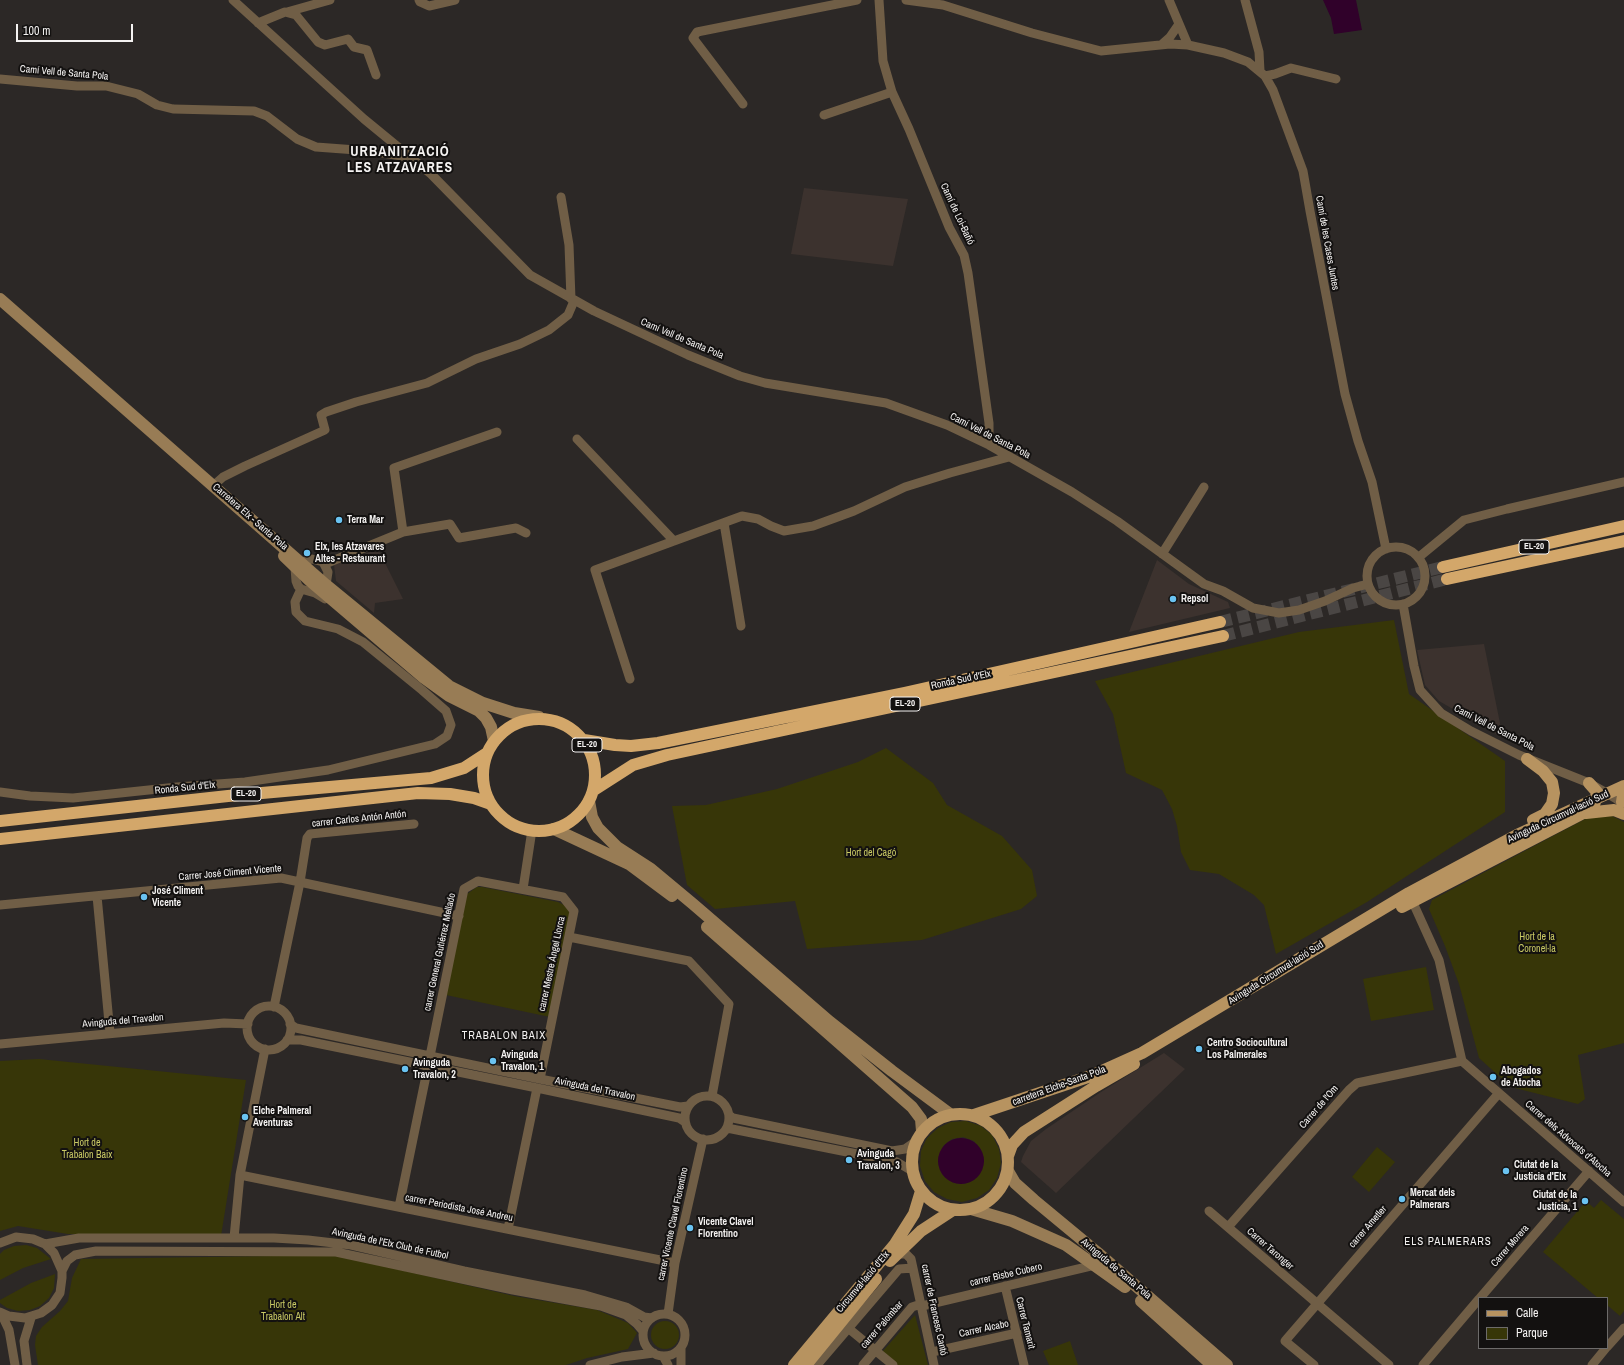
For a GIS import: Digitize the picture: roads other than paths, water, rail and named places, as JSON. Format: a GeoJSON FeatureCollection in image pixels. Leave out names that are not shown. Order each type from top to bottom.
{"type":"FeatureCollection","features":[{"type":"Feature","properties":{"kind":"highway","name":"EL-20"},"geometry":{"type":"LineString","coordinates":[[1443,567],[1624,526]]}},
{"type":"Feature","properties":{"kind":"highway","name":"EL-20"},"geometry":{"type":"LineString","coordinates":[[1447,579],[1624,541]]}},
{"type":"Feature","properties":{"kind":"highway","name":"Ronda Sud d'Elx"},"geometry":{"type":"LineString","coordinates":[[584,740],[631,746],[658,743],[905,693],[1220,622]]}},
{"type":"Feature","properties":{"kind":"highway","name":"Ronda Sud d'Elx"},"geometry":{"type":"LineString","coordinates":[[591,795],[633,766],[667,755],[1223,636]]}},
{"type":"Feature","properties":{"kind":"highway","name":"EL-20"},"geometry":{"type":"LineString","coordinates":[[539,717],[558,722],[572,729],[584,740],[592,755],[596,773],[591,795],[580,813],[568,823],[554,829],[532,830],[516,826],[511,823],[502,817],[491,804],[484,787],[483,776],[487,753],[494,741],[514,724],[526,719],[539,717]]}},
{"type":"Feature","properties":{"kind":"highway","name":"Ronda Sud d'Elx"},"geometry":{"type":"LineString","coordinates":[[0,821],[228,796],[431,778],[464,768],[487,753]]}},
{"type":"Feature","properties":{"kind":"highway","name":"EL-20"},"geometry":{"type":"LineString","coordinates":[[0,839],[418,793],[450,794],[474,798],[491,804]]}},
{"type":"Feature","properties":{"kind":"main road","name":"Carretera Elx - Santa Pola"},"geometry":{"type":"LineString","coordinates":[[0,299],[214,485],[344,611],[424,678],[448,696],[479,711],[486,718],[491,727],[494,741]]}},
{"type":"Feature","properties":{"kind":"main road","name":"Carretera Elx - Santa Pola"},"geometry":{"type":"LineString","coordinates":[[0,307],[284,556],[326,584],[449,686],[483,703],[514,713],[539,717]]}},
{"type":"Feature","properties":{"kind":"main road"},"geometry":{"type":"LineString","coordinates":[[1502,843],[1518,828],[1545,814],[1552,804],[1554,793],[1552,782],[1542,771],[1527,759]]}},
{"type":"Feature","properties":{"kind":"main road"},"geometry":{"type":"LineString","coordinates":[[1547,832],[1550,826],[1593,804],[1596,799],[1597,792],[1589,782]]}},
{"type":"Feature","properties":{"kind":"main road"},"geometry":{"type":"LineString","coordinates":[[591,795],[592,817],[598,828],[617,847],[651,869],[694,904],[830,1022],[950,1114]]}},
{"type":"Feature","properties":{"kind":"main road"},"geometry":{"type":"LineString","coordinates":[[1585,813],[1614,810],[1621,797]]}},
{"type":"Feature","properties":{"kind":"main road","name":"Avinguda Circumval·lació Sud"},"geometry":{"type":"LineString","coordinates":[[1411,897],[1621,797]]}},
{"type":"Feature","properties":{"kind":"main road","name":"Avinguda Circumval·lació Sud"},"geometry":{"type":"LineString","coordinates":[[1144,1055],[1213,1020],[1411,897],[1502,843],[1596,799],[1621,797]]}},
{"type":"Feature","properties":{"kind":"main road"},"geometry":{"type":"LineString","coordinates":[[554,829],[629,864],[672,896],[912,1107],[921,1119],[922,1131]]}},
{"type":"Feature","properties":{"kind":"main road"},"geometry":{"type":"LineString","coordinates":[[1008,1156],[1012,1145],[1024,1132],[1144,1055]]}},
{"type":"Feature","properties":{"kind":"main road","name":"carretera Elche-Santa Pola"},"geometry":{"type":"LineString","coordinates":[[974,1115],[1090,1076],[1144,1055]]}},
{"type":"Feature","properties":{"kind":"main road"},"geometry":{"type":"LineString","coordinates":[[962,1113],[974,1115],[986,1121],[997,1130],[1005,1142],[1008,1156],[1008,1170],[1003,1184],[995,1195],[984,1204],[971,1209],[953,1210],[940,1206],[930,1200],[921,1191],[915,1182],[912,1171],[911,1156],[915,1142],[922,1131],[935,1120],[950,1114],[962,1113]]}},
{"type":"Feature","properties":{"kind":"main road","name":"Avinguda de Santa Pola"},"geometry":{"type":"LineString","coordinates":[[1008,1170],[1015,1182],[1034,1200],[1228,1365]]}},
{"type":"Feature","properties":{"kind":"main road","name":"Circumval·lació d'Elx"},"geometry":{"type":"LineString","coordinates":[[794,1365],[895,1244],[914,1214],[921,1191]]}},
{"type":"Feature","properties":{"kind":"main road","name":"Avinguda de Santa Pola"},"geometry":{"type":"LineString","coordinates":[[971,1209],[1012,1221],[1066,1245],[1118,1281],[1212,1365]]}},
{"type":"Feature","properties":{"kind":"main road","name":"Circumval·lació d'Elx"},"geometry":{"type":"LineString","coordinates":[[806,1365],[891,1259],[921,1231],[953,1210]]}},
{"type":"Feature","properties":{"kind":"street"},"geometry":{"type":"LineString","coordinates":[[233,0],[409,158]]}},
{"type":"Feature","properties":{"kind":"street"},"geometry":{"type":"LineString","coordinates":[[258,23],[272,16],[330,0]]}},
{"type":"Feature","properties":{"kind":"street"},"geometry":{"type":"LineString","coordinates":[[419,0],[420,2],[429,6],[455,0]]}},
{"type":"Feature","properties":{"kind":"street"},"geometry":{"type":"LineString","coordinates":[[743,104],[692,38],[697,32],[857,0]]}},
{"type":"Feature","properties":{"kind":"street","name":"Camí de Loi-Bañó"},"geometry":{"type":"LineString","coordinates":[[879,0],[883,60],[892,92],[909,129],[946,220],[964,255],[968,273],[989,423],[989,445]]}},
{"type":"Feature","properties":{"kind":"street","name":"Camí de les Cases Juntes"},"geometry":{"type":"LineString","coordinates":[[906,0],[942,5],[1032,33],[1101,51],[1161,45],[1188,45],[1224,53],[1248,62],[1262,73],[1273,90],[1304,171],[1344,394],[1372,482],[1386,548]]}},
{"type":"Feature","properties":{"kind":"street"},"geometry":{"type":"LineString","coordinates":[[1169,0],[1188,45]]}},
{"type":"Feature","properties":{"kind":"street"},"geometry":{"type":"LineString","coordinates":[[1245,0],[1259,52],[1262,73],[1276,74],[1291,68],[1336,79]]}},
{"type":"Feature","properties":{"kind":"street"},"geometry":{"type":"LineString","coordinates":[[287,12],[296,15],[318,42],[325,45],[348,39],[354,47],[367,50],[376,75]]}},
{"type":"Feature","properties":{"kind":"street"},"geometry":{"type":"LineString","coordinates":[[1161,45],[1170,37],[1179,24]]}},
{"type":"Feature","properties":{"kind":"street","name":"Camí Vell de Santa Pola"},"geometry":{"type":"LineString","coordinates":[[0,79],[77,86],[106,86],[138,94],[157,105],[173,109],[254,111],[267,116],[297,139],[316,147],[370,151],[409,158],[431,174],[530,276],[573,300],[649,337],[740,376],[765,383],[886,403],[947,425],[989,445],[1072,492],[1204,584],[1253,608],[1279,613],[1306,608],[1353,588],[1368,584]]}},
{"type":"Feature","properties":{"kind":"street"},"geometry":{"type":"LineString","coordinates":[[824,115],[892,92]]}},
{"type":"Feature","properties":{"kind":"street"},"geometry":{"type":"LineString","coordinates":[[214,485],[223,477],[245,466],[325,430],[321,415],[326,412],[356,402],[427,383],[476,359],[520,344],[549,330],[568,315],[573,300],[569,245],[561,197]]}},
{"type":"Feature","properties":{"kind":"street"},"geometry":{"type":"LineString","coordinates":[[402,532],[394,468],[497,432]]}},
{"type":"Feature","properties":{"kind":"street"},"geometry":{"type":"LineString","coordinates":[[577,440],[674,541]]}},
{"type":"Feature","properties":{"kind":"street"},"geometry":{"type":"LineString","coordinates":[[630,679],[595,570],[742,516],[758,519],[784,531],[813,526],[854,511],[905,488],[950,473],[1009,457]]}},
{"type":"Feature","properties":{"kind":"street"},"geometry":{"type":"LineString","coordinates":[[1419,557],[1464,520],[1624,482]]}},
{"type":"Feature","properties":{"kind":"street"},"geometry":{"type":"LineString","coordinates":[[1162,554],[1204,486]]}},
{"type":"Feature","properties":{"kind":"street"},"geometry":{"type":"LineString","coordinates":[[724,523],[741,626]]}},
{"type":"Feature","properties":{"kind":"street"},"geometry":{"type":"LineString","coordinates":[[325,564],[402,532],[450,524],[459,538],[516,528],[526,533]]}},
{"type":"Feature","properties":{"kind":"street"},"geometry":{"type":"LineString","coordinates":[[1395,547],[1404,548],[1419,557],[1424,566],[1426,576],[1424,586],[1412,601],[1394,605],[1385,603],[1372,592],[1368,584],[1367,575],[1371,563],[1379,553],[1386,548],[1395,547]]}},
{"type":"Feature","properties":{"kind":"street"},"geometry":{"type":"LineString","coordinates":[[326,584],[328,572],[323,562],[317,559],[308,560],[298,565],[296,581],[301,589],[315,593],[344,611]]}},
{"type":"Feature","properties":{"kind":"street"},"geometry":{"type":"LineString","coordinates":[[0,792],[30,796],[74,798],[177,787],[245,782],[328,770],[435,744],[447,736],[451,725],[446,711],[422,690],[363,642],[338,629],[305,621],[296,612],[295,602],[301,589]]}},
{"type":"Feature","properties":{"kind":"street","name":"Camí Vell de Santa Pola"},"geometry":{"type":"LineString","coordinates":[[1403,604],[1414,666],[1420,690],[1441,713],[1471,731],[1527,759],[1589,782],[1621,797]]}},
{"type":"Feature","properties":{"kind":"street","name":"carrer Carlos Antón Antón"},"geometry":{"type":"LineString","coordinates":[[300,882],[307,838],[310,834],[414,824]]}},
{"type":"Feature","properties":{"kind":"street"},"geometry":{"type":"LineString","coordinates":[[523,889],[532,830]]}},
{"type":"Feature","properties":{"kind":"street","name":"Carrer José Climent Vicente"},"geometry":{"type":"LineString","coordinates":[[0,905],[281,878],[459,916]]}},
{"type":"Feature","properties":{"kind":"street","name":"carrer General Gutiérrez Mellado"},"geometry":{"type":"LineString","coordinates":[[430,1056],[464,889],[478,881],[523,889]]}},
{"type":"Feature","properties":{"kind":"street"},"geometry":{"type":"LineString","coordinates":[[274,1006],[300,882]]}},
{"type":"Feature","properties":{"kind":"street","name":"carrer Mestre Ángel Llorca"},"geometry":{"type":"LineString","coordinates":[[523,889],[563,897],[574,911],[540,1079]]}},
{"type":"Feature","properties":{"kind":"street"},"geometry":{"type":"LineString","coordinates":[[97,896],[110,1033]]}},
{"type":"Feature","properties":{"kind":"street"},"geometry":{"type":"LineString","coordinates":[[1411,897],[1439,960],[1462,1061]]}},
{"type":"Feature","properties":{"kind":"street"},"geometry":{"type":"LineString","coordinates":[[569,937],[689,961],[729,1004],[712,1096]]}},
{"type":"Feature","properties":{"kind":"street"},"geometry":{"type":"LineString","coordinates":[[265,1006],[274,1006],[286,1014],[290,1024],[290,1034],[287,1040],[276,1048],[265,1049],[252,1042],[248,1033],[248,1024],[251,1015],[257,1010],[265,1006]]}},
{"type":"Feature","properties":{"kind":"street","name":"Avinguda del Travalon"},"geometry":{"type":"LineString","coordinates":[[0,1044],[224,1023],[248,1024]]}},
{"type":"Feature","properties":{"kind":"street","name":"Avinguda del Travalon"},"geometry":{"type":"LineString","coordinates":[[290,1024],[296,1028],[540,1079],[680,1106],[688,1106]]}},
{"type":"Feature","properties":{"kind":"street","name":"Avinguda del Travalon"},"geometry":{"type":"LineString","coordinates":[[287,1040],[301,1040],[538,1088],[679,1118],[685,1122]]}},
{"type":"Feature","properties":{"kind":"street"},"geometry":{"type":"LineString","coordinates":[[234,1238],[240,1175],[265,1049]]}},
{"type":"Feature","properties":{"kind":"street","name":"Carrer dels Advocats d'Atocha"},"geometry":{"type":"LineString","coordinates":[[1462,1061],[1624,1202]]}},
{"type":"Feature","properties":{"kind":"street","name":"Carrer de l'Om"},"geometry":{"type":"LineString","coordinates":[[1228,1227],[1348,1090],[1357,1083],[1462,1061]]}},
{"type":"Feature","properties":{"kind":"street"},"geometry":{"type":"LineString","coordinates":[[399,1207],[428,1066]]}},
{"type":"Feature","properties":{"kind":"street"},"geometry":{"type":"LineString","coordinates":[[508,1229],[538,1088]]}},
{"type":"Feature","properties":{"kind":"street","name":"carrer Ametler"},"geometry":{"type":"LineString","coordinates":[[1317,1303],[1499,1093]]}},
{"type":"Feature","properties":{"kind":"street"},"geometry":{"type":"LineString","coordinates":[[730,1115],[727,1128],[720,1136],[714,1139],[702,1140],[695,1137],[690,1132],[685,1122],[685,1115],[688,1106],[699,1097],[712,1096],[718,1098],[725,1104],[733,1118],[892,1151],[905,1149],[915,1142]]}},
{"type":"Feature","properties":{"kind":"street"},"geometry":{"type":"LineString","coordinates":[[727,1128],[897,1162],[912,1171]]}},
{"type":"Feature","properties":{"kind":"street","name":"carrer Vicente Clavel Florentino"},"geometry":{"type":"LineString","coordinates":[[668,1314],[675,1263],[702,1140]]}},
{"type":"Feature","properties":{"kind":"street","name":"Carrer Morera"},"geometry":{"type":"LineString","coordinates":[[1480,1297],[1589,1171]]}},
{"type":"Feature","properties":{"kind":"street","name":"carrer Periodista José Andreu"},"geometry":{"type":"LineString","coordinates":[[240,1175],[675,1263]]}},
{"type":"Feature","properties":{"kind":"street","name":"Carrer Taronger"},"geometry":{"type":"LineString","coordinates":[[1209,1210],[1388,1365]]}},
{"type":"Feature","properties":{"kind":"street"},"geometry":{"type":"LineString","coordinates":[[0,1243],[16,1237],[33,1239],[45,1244],[54,1254],[62,1271],[60,1293],[52,1305],[42,1313],[31,1318],[8,1316],[1,1313]]}},
{"type":"Feature","properties":{"kind":"street","name":"Avinguda de l'Elx Club de Futbol"},"geometry":{"type":"LineString","coordinates":[[45,1244],[79,1238],[234,1238],[308,1240],[351,1245],[464,1271],[585,1295],[626,1307],[644,1317],[652,1318]]}},
{"type":"Feature","properties":{"kind":"street","name":"Avinguda de l'Elx Club de Futbol"},"geometry":{"type":"LineString","coordinates":[[62,1271],[67,1261],[75,1255],[96,1251],[336,1252],[514,1290],[601,1306],[626,1315],[643,1331]]}},
{"type":"Feature","properties":{"kind":"street","name":"carrer de Francesc Cantó"},"geometry":{"type":"LineString","coordinates":[[891,1259],[899,1254],[906,1254],[911,1259],[934,1365]]}},
{"type":"Feature","properties":{"kind":"street","name":"carrer Bisbe Cubero"},"geometry":{"type":"LineString","coordinates":[[921,1305],[1095,1265]]}},
{"type":"Feature","properties":{"kind":"street"},"geometry":{"type":"LineString","coordinates":[[818,1365],[899,1269],[913,1268]]}},
{"type":"Feature","properties":{"kind":"street","name":"Carrer Tamarit"},"geometry":{"type":"LineString","coordinates":[[1005,1286],[1024,1365]]}},
{"type":"Feature","properties":{"kind":"street","name":"Carrer Morera"},"geometry":{"type":"LineString","coordinates":[[1423,1365],[1478,1299]]}},
{"type":"Feature","properties":{"kind":"street"},"geometry":{"type":"LineString","coordinates":[[1314,1365],[1285,1341],[1317,1303]]}},
{"type":"Feature","properties":{"kind":"street","name":"carrer Palombar"},"geometry":{"type":"LineString","coordinates":[[863,1365],[912,1307],[921,1305]]}},
{"type":"Feature","properties":{"kind":"street"},"geometry":{"type":"LineString","coordinates":[[1,1313],[8,1330],[15,1365]]}},
{"type":"Feature","properties":{"kind":"street"},"geometry":{"type":"LineString","coordinates":[[659,1314],[668,1314],[676,1317],[682,1324],[685,1332],[684,1340],[680,1348],[673,1354],[663,1356],[654,1353],[648,1348],[644,1341],[643,1331],[646,1324],[652,1318],[659,1314]]}},
{"type":"Feature","properties":{"kind":"street"},"geometry":{"type":"LineString","coordinates":[[27,1365],[24,1341],[31,1318]]}},
{"type":"Feature","properties":{"kind":"street"},"geometry":{"type":"LineString","coordinates":[[848,1328],[893,1365]]}},
{"type":"Feature","properties":{"kind":"street"},"geometry":{"type":"LineString","coordinates":[[1608,1347],[1624,1328]]}},
{"type":"Feature","properties":{"kind":"street","name":"Carrer Alcabo"},"geometry":{"type":"LineString","coordinates":[[932,1352],[1017,1333]]}},
{"type":"Feature","properties":{"kind":"street"},"geometry":{"type":"LineString","coordinates":[[623,1361],[644,1341]]}},
{"type":"Feature","properties":{"kind":"street"},"geometry":{"type":"LineString","coordinates":[[680,1348],[680,1365]]}},
{"type":"Feature","properties":{"kind":"street"},"geometry":{"type":"LineString","coordinates":[[1592,1365],[1606,1349]]}},
{"type":"Feature","properties":{"kind":"street"},"geometry":{"type":"LineString","coordinates":[[590,1365],[623,1361],[654,1353]]}},
{"type":"Feature","properties":{"kind":"street"},"geometry":{"type":"LineString","coordinates":[[663,1356],[668,1365]]}},
{"type":"Feature","properties":{"kind":"tunnel"},"geometry":{"type":"LineString","coordinates":[[1220,622],[1443,567]]}},
{"type":"Feature","properties":{"kind":"tunnel"},"geometry":{"type":"LineString","coordinates":[[1223,636],[1447,579]]}},
{"type":"Feature","properties":{"kind":"place","name":"Terra Mar"},"geometry":{"type":"Point","coordinates":[339,520]}},
{"type":"Feature","properties":{"kind":"place","name":"Elx, les Atzavares Altes - Restaurant"},"geometry":{"type":"Point","coordinates":[307,553]}},
{"type":"Feature","properties":{"kind":"place","name":"Repsol"},"geometry":{"type":"Point","coordinates":[1173,599]}},
{"type":"Feature","properties":{"kind":"place","name":"José Climent Vicente"},"geometry":{"type":"Point","coordinates":[144,897]}},
{"type":"Feature","properties":{"kind":"place","name":"Centro Sociocultural Los Palmerales"},"geometry":{"type":"Point","coordinates":[1199,1049]}},
{"type":"Feature","properties":{"kind":"place","name":"Avinguda Travalon, 1"},"geometry":{"type":"Point","coordinates":[493,1061]}},
{"type":"Feature","properties":{"kind":"place","name":"Avinguda Travalon, 2"},"geometry":{"type":"Point","coordinates":[405,1069]}},
{"type":"Feature","properties":{"kind":"place","name":"Abogados de Atocha"},"geometry":{"type":"Point","coordinates":[1493,1077]}},
{"type":"Feature","properties":{"kind":"place","name":"Elche Palmeral Aventuras"},"geometry":{"type":"Point","coordinates":[245,1117]}},
{"type":"Feature","properties":{"kind":"place","name":"Avinguda Travalon, 3"},"geometry":{"type":"Point","coordinates":[849,1160]}},
{"type":"Feature","properties":{"kind":"place","name":"Ciutat de la Justicia d'Elx"},"geometry":{"type":"Point","coordinates":[1506,1171]}},
{"type":"Feature","properties":{"kind":"place","name":"Mercat dels Palmerars"},"geometry":{"type":"Point","coordinates":[1402,1199]}},
{"type":"Feature","properties":{"kind":"place","name":"Ciutat de la Justícia, 1"},"geometry":{"type":"Point","coordinates":[1585,1201]}},
{"type":"Feature","properties":{"kind":"place","name":"Vicente Clavel Florentino"},"geometry":{"type":"Point","coordinates":[690,1228]}},
{"type":"Feature","properties":{"kind":"district","name":"URBANITZACIÓ LES ATZAVARES"},"geometry":{"type":"Point","coordinates":[400,160]}},
{"type":"Feature","properties":{"kind":"district","name":"TRABALON BAIX"},"geometry":{"type":"Point","coordinates":[504,1036]}},
{"type":"Feature","properties":{"kind":"district","name":"ELS PALMERARS"},"geometry":{"type":"Point","coordinates":[1448,1242]}},
{"type":"Feature","properties":{"kind":"park label","name":"Hort del Cagó"},"geometry":{"type":"Point","coordinates":[871,853]}},
{"type":"Feature","properties":{"kind":"park label","name":"Hort de la Coronel·la"},"geometry":{"type":"Point","coordinates":[1537,942]}},
{"type":"Feature","properties":{"kind":"park label","name":"Hort de Trabalon Baix"},"geometry":{"type":"Point","coordinates":[87,1148]}},
{"type":"Feature","properties":{"kind":"park label","name":"Hort de Trabalon Alt"},"geometry":{"type":"Point","coordinates":[283,1310]}}]}
